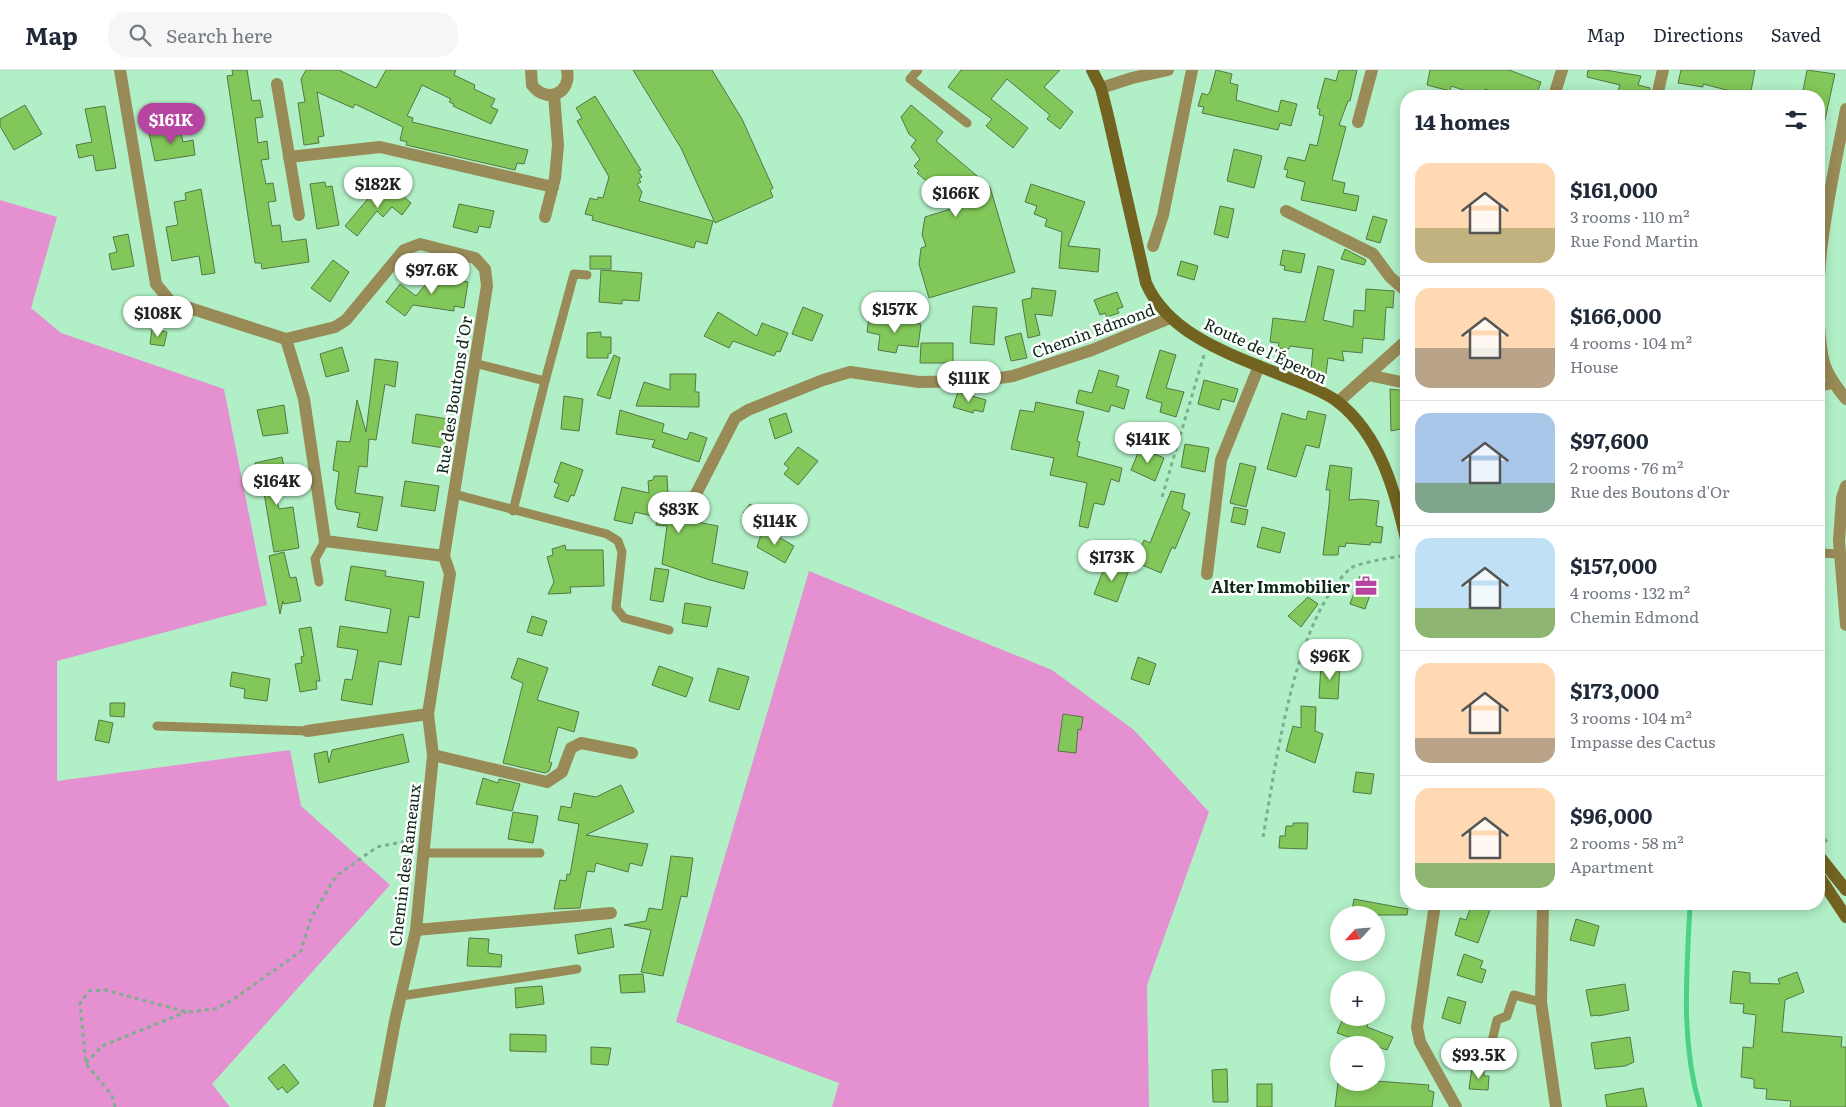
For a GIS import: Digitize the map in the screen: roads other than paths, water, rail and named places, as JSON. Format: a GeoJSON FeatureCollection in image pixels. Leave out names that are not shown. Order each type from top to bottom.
{"type":"FeatureCollection","features":[{"type":"Feature","properties":{"kind":"main road","name":"Route de l'Éperon"},"geometry":{"type":"LineString","coordinates":[[1092,70],[1101,88],[1146,283],[1159,307],[1170,318],[1208,342],[1259,366],[1309,386],[1338,402],[1359,424],[1375,447],[1396,498],[1400,514]]}},
{"type":"Feature","properties":{"kind":"main road"},"geometry":{"type":"LineString","coordinates":[[1825,864],[1846,890]]}},
{"type":"Feature","properties":{"kind":"main road"},"geometry":{"type":"LineString","coordinates":[[1825,885],[1846,917]]}},
{"type":"Feature","properties":{"kind":"street"},"geometry":{"type":"LineString","coordinates":[[120,70],[156,284],[171,302],[286,338],[304,399],[325,541],[444,556]]}},
{"type":"Feature","properties":{"kind":"street"},"geometry":{"type":"LineString","coordinates":[[532,70],[530,78],[536,90],[548,96],[554,95],[565,88],[568,77],[567,70]]}},
{"type":"Feature","properties":{"kind":"street"},"geometry":{"type":"LineString","coordinates":[[1101,88],[1132,78],[1168,70]]}},
{"type":"Feature","properties":{"kind":"street"},"geometry":{"type":"LineString","coordinates":[[1153,246],[1163,215],[1192,70]]}},
{"type":"Feature","properties":{"kind":"street"},"geometry":{"type":"LineString","coordinates":[[1358,122],[1372,70]]}},
{"type":"Feature","properties":{"kind":"street"},"geometry":{"type":"LineString","coordinates":[[1558,90],[1562,70]]}},
{"type":"Feature","properties":{"kind":"street"},"geometry":{"type":"LineString","coordinates":[[1658,90],[1663,70]]}},
{"type":"Feature","properties":{"kind":"street"},"geometry":{"type":"LineString","coordinates":[[277,84],[299,215]]}},
{"type":"Feature","properties":{"kind":"street"},"geometry":{"type":"LineString","coordinates":[[545,217],[558,145],[554,95]]}},
{"type":"Feature","properties":{"kind":"street"},"geometry":{"type":"LineString","coordinates":[[1825,207],[1846,109]]}},
{"type":"Feature","properties":{"kind":"street"},"geometry":{"type":"LineString","coordinates":[[289,157],[380,147],[552,186]]}},
{"type":"Feature","properties":{"kind":"street"},"geometry":{"type":"LineString","coordinates":[[1286,211],[1373,254],[1390,277],[1400,286]]}},
{"type":"Feature","properties":{"kind":"street","name":"Rue des Boutons d'Or"},"geometry":{"type":"LineString","coordinates":[[286,338],[335,327],[346,320],[404,250],[420,244],[475,258],[485,269],[487,286],[444,556],[450,574],[428,714]]}},
{"type":"Feature","properties":{"kind":"street","name":"Chemin Edmond"},"geometry":{"type":"LineString","coordinates":[[696,494],[735,418],[748,410],[823,380],[850,372],[919,382],[980,382],[1013,376],[1092,350],[1170,318]]}},
{"type":"Feature","properties":{"kind":"street"},"geometry":{"type":"LineString","coordinates":[[1338,402],[1400,346]]}},
{"type":"Feature","properties":{"kind":"street"},"geometry":{"type":"LineString","coordinates":[[1825,363],[1835,384],[1846,398]]}},
{"type":"Feature","properties":{"kind":"street"},"geometry":{"type":"LineString","coordinates":[[1207,574],[1221,460],[1259,366]]}},
{"type":"Feature","properties":{"kind":"street"},"geometry":{"type":"LineString","coordinates":[[1368,375],[1400,382]]}},
{"type":"Feature","properties":{"kind":"street"},"geometry":{"type":"LineString","coordinates":[[1846,486],[1842,498],[1840,554],[1846,625]]}},
{"type":"Feature","properties":{"kind":"street"},"geometry":{"type":"LineString","coordinates":[[307,731],[428,714]]}},
{"type":"Feature","properties":{"kind":"street","name":"Chemin des Rameaux"},"geometry":{"type":"LineString","coordinates":[[379,1107],[416,930],[433,754],[428,714]]}},
{"type":"Feature","properties":{"kind":"street"},"geometry":{"type":"LineString","coordinates":[[433,754],[547,782],[562,772],[571,748],[581,743],[632,753]]}},
{"type":"Feature","properties":{"kind":"street"},"geometry":{"type":"LineString","coordinates":[[1434,910],[1417,1027],[1420,1042],[1456,1107]]}},
{"type":"Feature","properties":{"kind":"street"},"geometry":{"type":"LineString","coordinates":[[1543,910],[1541,1002],[1556,1107]]}},
{"type":"Feature","properties":{"kind":"street"},"geometry":{"type":"LineString","coordinates":[[416,930],[611,913]]}},
{"type":"Feature","properties":{"kind":"lane"},"geometry":{"type":"LineString","coordinates":[[918,70],[910,79],[967,123]]}},
{"type":"Feature","properties":{"kind":"lane"},"geometry":{"type":"LineString","coordinates":[[513,511],[574,274],[587,275]]}},
{"type":"Feature","properties":{"kind":"lane"},"geometry":{"type":"LineString","coordinates":[[474,362],[545,381]]}},
{"type":"Feature","properties":{"kind":"lane"},"geometry":{"type":"LineString","coordinates":[[1825,386],[1835,384]]}},
{"type":"Feature","properties":{"kind":"lane"},"geometry":{"type":"LineString","coordinates":[[454,494],[513,511],[607,534],[618,541],[622,552],[616,608],[624,618],[669,630]]}},
{"type":"Feature","properties":{"kind":"lane"},"geometry":{"type":"LineString","coordinates":[[319,582],[315,559],[325,541]]}},
{"type":"Feature","properties":{"kind":"lane"},"geometry":{"type":"LineString","coordinates":[[1825,553],[1840,554]]}},
{"type":"Feature","properties":{"kind":"lane"},"geometry":{"type":"LineString","coordinates":[[157,726],[307,731]]}},
{"type":"Feature","properties":{"kind":"lane"},"geometry":{"type":"LineString","coordinates":[[423,853],[540,853]]}},
{"type":"Feature","properties":{"kind":"lane"},"geometry":{"type":"LineString","coordinates":[[401,996],[577,970]]}},
{"type":"Feature","properties":{"kind":"lane"},"geometry":{"type":"LineString","coordinates":[[1493,1038],[1497,1020],[1507,1016],[1514,995],[1541,1002]]}},
{"type":"Feature","properties":{"kind":"waterway"},"geometry":{"type":"LineString","coordinates":[[1690,910],[1686,1006],[1687,1031],[1694,1082],[1700,1107]]}},
{"type":"Feature","properties":{"kind":"place","name":"Alter Immobilier"},"geometry":{"type":"Point","coordinates":[1366,586]}}]}
